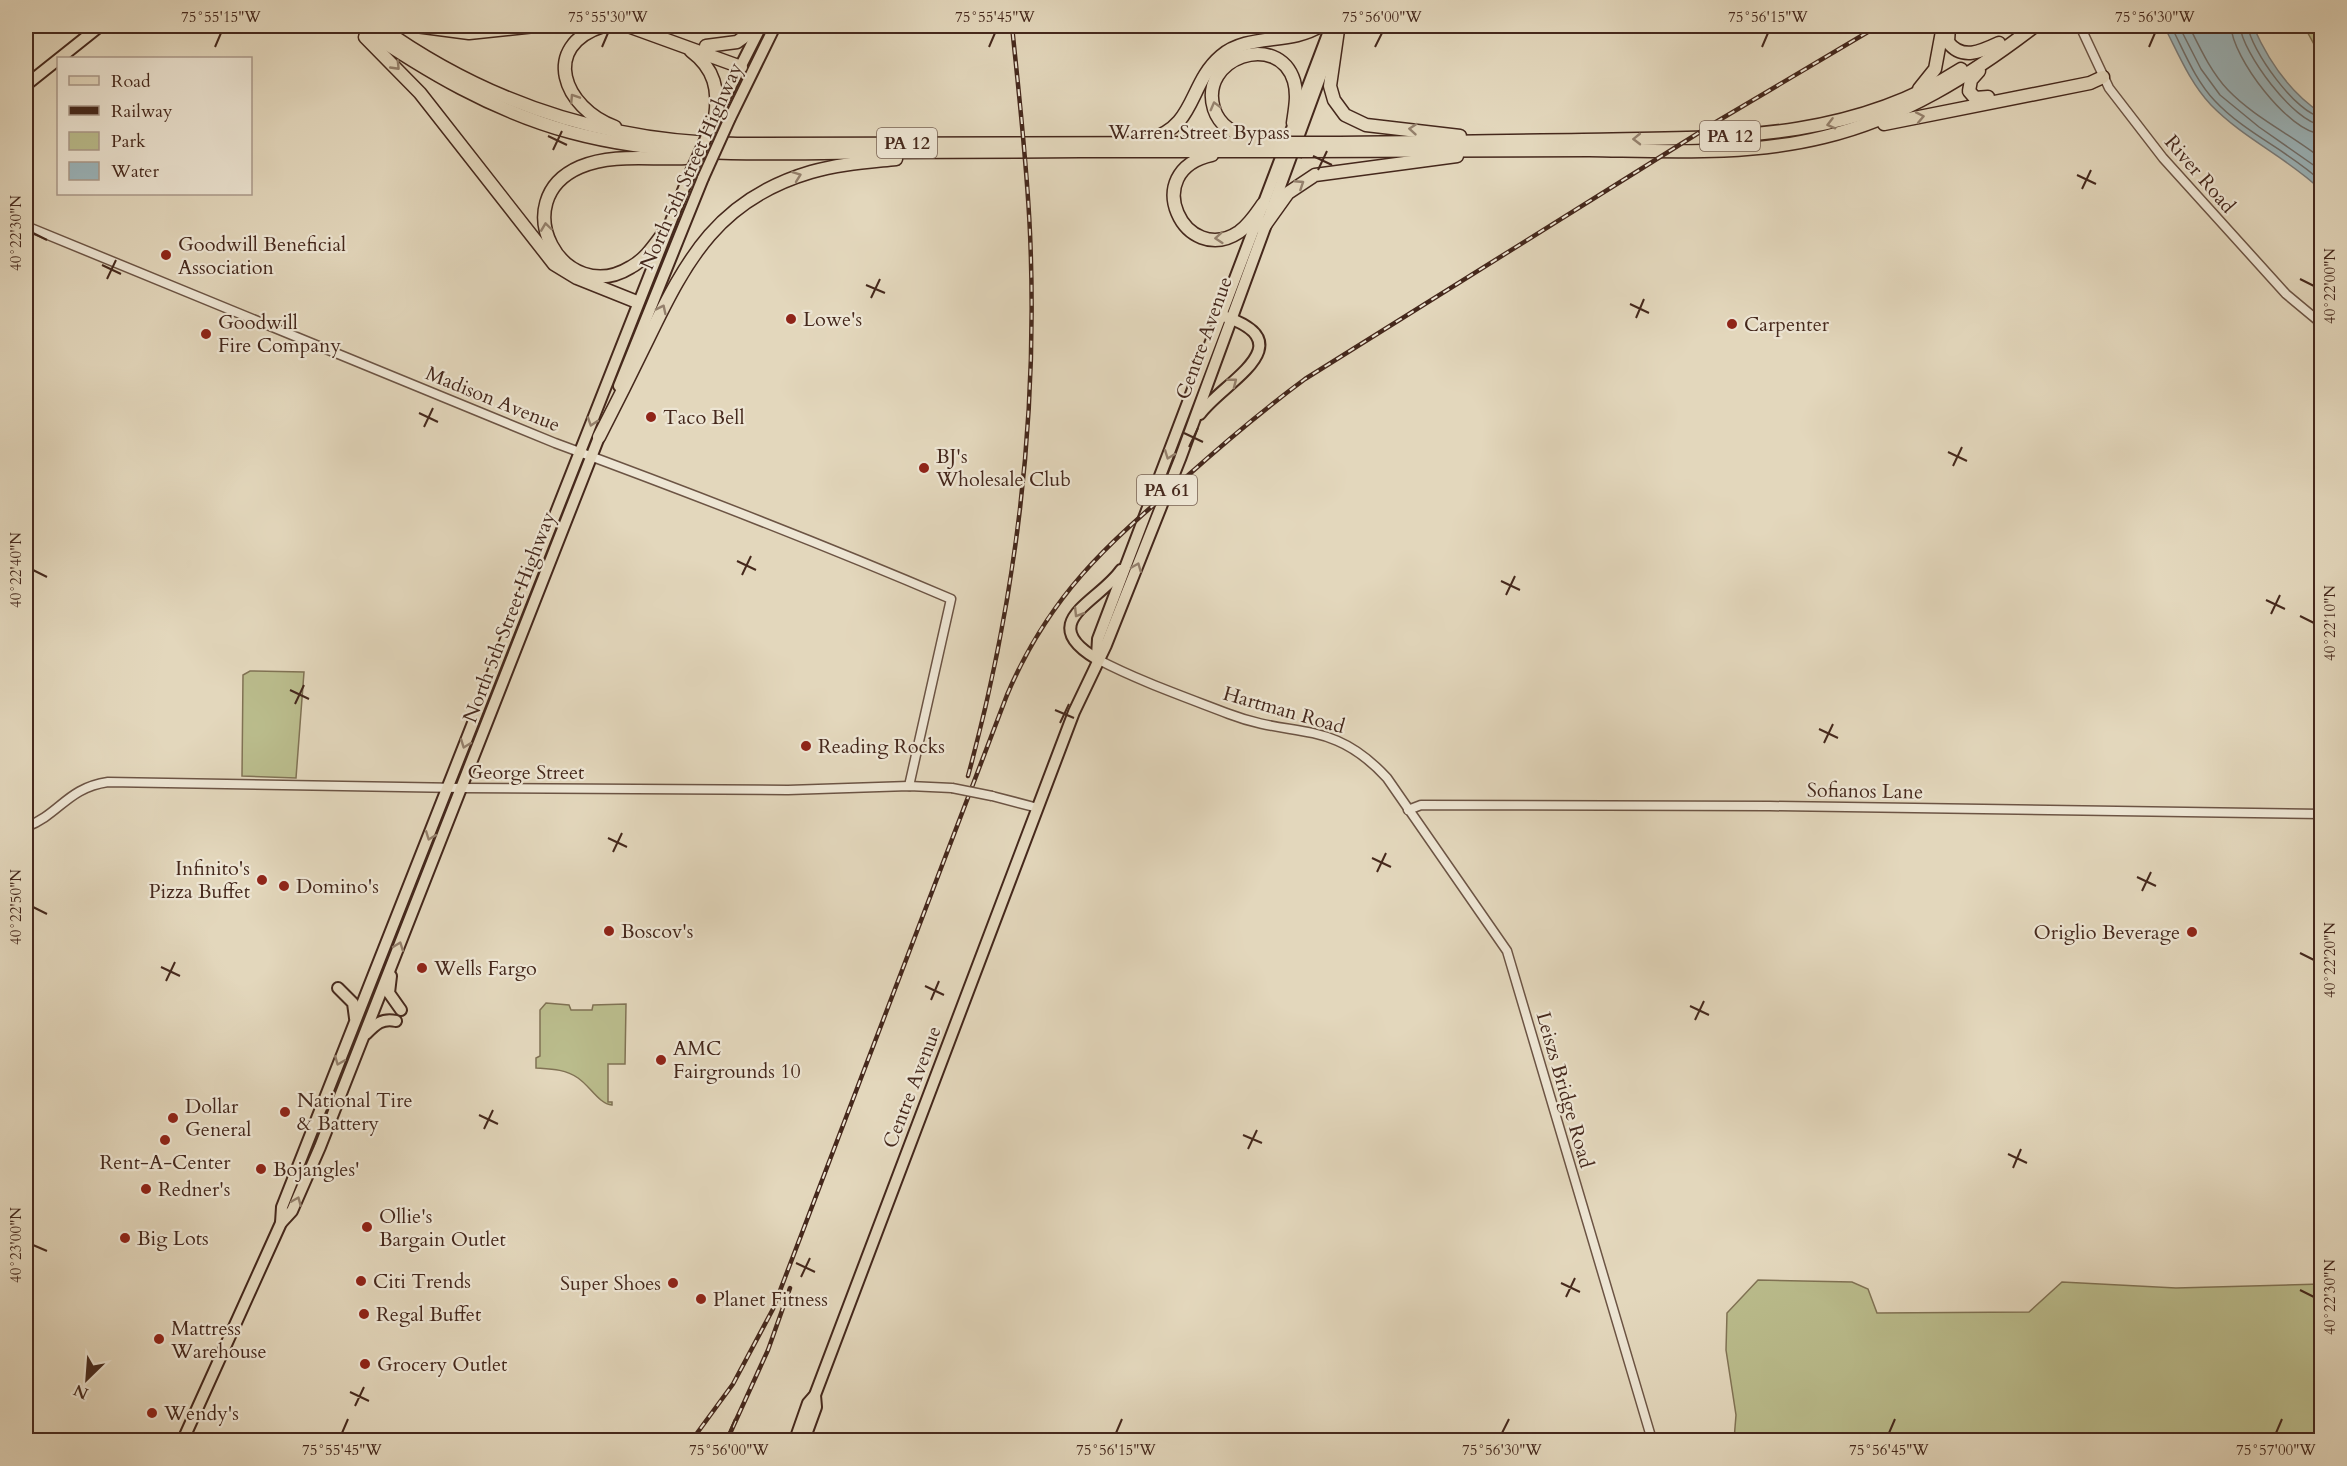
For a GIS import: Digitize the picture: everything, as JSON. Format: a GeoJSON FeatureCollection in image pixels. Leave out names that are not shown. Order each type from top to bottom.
{"type":"FeatureCollection","features":[{"type":"Feature","properties":{"kind":"highway"},"geometry":{"type":"LineString","coordinates":[[353,26],[420,93],[549,258],[571,276],[637,302]]}},
{"type":"Feature","properties":{"kind":"highway","name":"Warren Street Bypass"},"geometry":{"type":"LineString","coordinates":[[360,26],[445,80],[480,99],[570,132],[631,145],[737,153],[1229,151],[1276,147]]}},
{"type":"Feature","properties":{"kind":"highway","name":"Warren Street Bypass"},"geometry":{"type":"LineString","coordinates":[[379,26],[434,62],[501,97],[573,123],[641,137],[737,144],[1137,143],[1276,147],[1546,145],[1786,133],[1856,117],[1906,98],[1955,73],[2021,26]]}},
{"type":"Feature","properties":{"kind":"highway"},"geometry":{"type":"LineString","coordinates":[[416,26],[469,33],[535,26]]}},
{"type":"Feature","properties":{"kind":"highway"},"geometry":{"type":"LineString","coordinates":[[603,26],[584,35],[570,53],[565,67],[568,88],[574,100],[589,114],[641,137]]}},
{"type":"Feature","properties":{"kind":"highway"},"geometry":{"type":"LineString","coordinates":[[628,26],[685,47],[746,65]]}},
{"type":"Feature","properties":{"kind":"highway"},"geometry":{"type":"LineString","coordinates":[[652,26],[706,46],[746,65]]}},
{"type":"Feature","properties":{"kind":"highway"},"geometry":{"type":"LineString","coordinates":[[706,46],[737,42],[760,26]]}},
{"type":"Feature","properties":{"kind":"highway"},"geometry":{"type":"LineString","coordinates":[[1137,143],[1161,135],[1177,126],[1211,67],[1225,53],[1244,45],[1296,37],[1320,26]]}},
{"type":"Feature","properties":{"kind":"highway"},"geometry":{"type":"LineString","coordinates":[[1906,98],[1922,87],[1932,74],[1943,26]]}},
{"type":"Feature","properties":{"kind":"highway"},"geometry":{"type":"LineString","coordinates":[[1949,26],[1948,42],[1962,53],[1978,52],[1999,43]]}},
{"type":"Feature","properties":{"kind":"highway","name":"Warren Street Bypass"},"geometry":{"type":"LineString","coordinates":[[1546,145],[1731,150],[1788,144],[1842,132],[1877,121],[1927,99],[1990,60],[2035,26]]}},
{"type":"Feature","properties":{"kind":"highway"},"geometry":{"type":"LineString","coordinates":[[1335,27],[1330,86],[1337,106],[1349,118],[1366,125],[1489,146]]}},
{"type":"Feature","properties":{"kind":"highway"},"geometry":{"type":"LineString","coordinates":[[685,47],[701,59],[712,75],[717,96],[715,118]]}},
{"type":"Feature","properties":{"kind":"highway"},"geometry":{"type":"LineString","coordinates":[[1276,147],[1238,134],[1221,122],[1215,111],[1212,95],[1215,79],[1222,69],[1234,58],[1250,54],[1266,55],[1280,62],[1294,83],[1296,101],[1293,123]]}},
{"type":"Feature","properties":{"kind":"highway"},"geometry":{"type":"LineString","coordinates":[[1990,60],[1971,80],[1969,91],[1975,98],[2103,77]]}},
{"type":"Feature","properties":{"kind":"highway"},"geometry":{"type":"LineString","coordinates":[[1842,132],[2090,83],[2103,77]]}},
{"type":"Feature","properties":{"kind":"highway"},"geometry":{"type":"LineString","coordinates":[[1263,228],[1288,193],[1315,175],[1437,160],[1489,146]]}},
{"type":"Feature","properties":{"kind":"highway"},"geometry":{"type":"LineString","coordinates":[[1229,151],[1197,159],[1180,174],[1173,195],[1175,209],[1181,221],[1202,237],[1225,238],[1241,230],[1263,204]]}},
{"type":"Feature","properties":{"kind":"highway"},"geometry":{"type":"LineString","coordinates":[[599,437],[681,272],[710,233],[736,209],[777,184],[818,170],[859,163],[975,152]]}},
{"type":"Feature","properties":{"kind":"highway"},"geometry":{"type":"LineString","coordinates":[[665,231],[647,255],[631,268],[611,275],[595,276],[575,269],[555,252],[546,232],[545,211],[552,191],[562,179],[575,169],[593,162],[737,153]]}},
{"type":"Feature","properties":{"kind":"main road"},"geometry":{"type":"LineString","coordinates":[[61,57],[100,26]]}},
{"type":"Feature","properties":{"kind":"main road","name":"North 5th Street Highway"},"geometry":{"type":"LineString","coordinates":[[281,1223],[282,1207],[498,656],[587,454],[599,437],[652,302],[730,118],[760,26]]}},
{"type":"Feature","properties":{"kind":"main road","name":"North 5th Street Highway"},"geometry":{"type":"LineString","coordinates":[[183,1440],[281,1223],[292,1211],[391,967],[461,789],[587,454],[637,302],[665,231],[715,118],[746,65],[775,26]]}},
{"type":"Feature","properties":{"kind":"main road","name":"Centre Avenue"},"geometry":{"type":"LineString","coordinates":[[795,1440],[808,1403],[815,1395],[1038,808],[1097,659],[1106,645],[1193,424],[1263,204],[1293,123],[1335,27]]}},
{"type":"Feature","properties":{"kind":"main road","name":"Centre Avenue"},"geometry":{"type":"LineString","coordinates":[[1097,659],[1098,639],[1263,228],[1335,27]]}},
{"type":"Feature","properties":{"kind":"main road"},"geometry":{"type":"LineString","coordinates":[[26,85],[57,60]]}},
{"type":"Feature","properties":{"kind":"main road"},"geometry":{"type":"LineString","coordinates":[[637,302],[652,302]]}},
{"type":"Feature","properties":{"kind":"main road"},"geometry":{"type":"LineString","coordinates":[[1193,424],[1210,400],[1248,369],[1257,357],[1258,343],[1255,333],[1249,326],[1226,317]]}},
{"type":"Feature","properties":{"kind":"main road"},"geometry":{"type":"LineString","coordinates":[[1097,659],[1081,651],[1073,641],[1071,632],[1074,618],[1087,600],[1115,578],[1131,555]]}},
{"type":"Feature","properties":{"kind":"main road"},"geometry":{"type":"LineString","coordinates":[[362,1038],[380,1021],[398,1016],[389,993],[391,967]]}},
{"type":"Feature","properties":{"kind":"main road"},"geometry":{"type":"LineString","coordinates":[[350,991],[363,989],[374,974]]}},
{"type":"Feature","properties":{"kind":"main road"},"geometry":{"type":"LineString","coordinates":[[338,988],[353,1003],[355,1021]]}},
{"type":"Feature","properties":{"kind":"main road","name":"Centre Avenue"},"geometry":{"type":"LineString","coordinates":[[804,1440],[816,1407],[815,1395]]}},
{"type":"Feature","properties":{"kind":"street","name":"River Road"},"geometry":{"type":"LineString","coordinates":[[2080,26],[2103,77],[2163,158],[2286,294],[2322,324]]}},
{"type":"Feature","properties":{"kind":"street","name":"Madison Avenue"},"geometry":{"type":"LineString","coordinates":[[26,225],[587,454],[831,548],[951,599],[909,786]]}},
{"type":"Feature","properties":{"kind":"street","name":"Hartman Road"},"geometry":{"type":"LineString","coordinates":[[1097,659],[1228,714],[1340,741],[1362,754],[1387,778]]}},
{"type":"Feature","properties":{"kind":"street","name":"Leiszs Bridge Road"},"geometry":{"type":"LineString","coordinates":[[1387,778],[1507,951],[1652,1440]]}},
{"type":"Feature","properties":{"kind":"street","name":"George Street"},"geometry":{"type":"LineString","coordinates":[[26,827],[40,820],[75,792],[108,782],[461,789],[788,790],[909,786],[952,788],[1038,808]]}},
{"type":"Feature","properties":{"kind":"street","name":"Sofianos Lane"},"geometry":{"type":"LineString","coordinates":[[1408,810],[1421,805],[1747,806],[2322,814]]}},
{"type":"Feature","properties":{"kind":"green space"},"geometry":{"type":"Polygon","coordinates":[[[2304,26],[2321,26],[2321,57],[2304,26]]]}},
{"type":"Feature","properties":{"kind":"green space"},"geometry":{"type":"Polygon","coordinates":[[[250,671],[304,672],[296,778],[242,776],[243,675],[250,671]]]}},
{"type":"Feature","properties":{"kind":"green space"},"geometry":{"type":"Polygon","coordinates":[[[546,1003],[569,1005],[571,1010],[592,1010],[593,1005],[626,1004],[625,1064],[608,1064],[608,1102],[612,1102],[612,1105],[599,1098],[573,1075],[558,1070],[536,1068],[536,1058],[540,1056],[540,1010],[546,1003]]]}},
{"type":"Feature","properties":{"kind":"green space"},"geometry":{"type":"Polygon","coordinates":[[[1758,1280],[1852,1282],[1868,1289],[1877,1313],[2029,1312],[2062,1282],[2176,1288],[2321,1284],[2321,1440],[1734,1440],[1736,1415],[1726,1350],[1727,1313],[1758,1280]]]}},
{"type":"Feature","properties":{"kind":"water"},"geometry":{"type":"Polygon","coordinates":[[[2164,26],[2253,26],[2265,51],[2289,85],[2321,113],[2321,190],[2295,168],[2237,128],[2211,105],[2179,57],[2164,26]]]}},
{"type":"Feature","properties":{"kind":"waterway"},"geometry":{"type":"LineString","coordinates":[[26,30],[31,26]]}},
{"type":"Feature","properties":{"kind":"railway"},"geometry":{"type":"LineString","coordinates":[[968,776],[985,710],[1011,575],[1027,438],[1032,301],[1030,233],[1012,26]]}},
{"type":"Feature","properties":{"kind":"railway"},"geometry":{"type":"LineString","coordinates":[[692,1440],[733,1384],[773,1309],[1007,695],[1023,660],[1041,629],[1082,575],[1105,550],[1156,503],[1244,427],[1305,379],[1716,122],[1878,26]]}},
{"type":"Feature","properties":{"kind":"railway"},"geometry":{"type":"LineString","coordinates":[[727,1440],[768,1350],[790,1288]]}},
{"type":"Feature","properties":{"kind":"place","name":"Goodwill Beneficial Association"},"geometry":{"type":"Point","coordinates":[166,255]}},
{"type":"Feature","properties":{"kind":"place","name":"Lowe's"},"geometry":{"type":"Point","coordinates":[791,319]}},
{"type":"Feature","properties":{"kind":"place","name":"Carpenter"},"geometry":{"type":"Point","coordinates":[1732,324]}},
{"type":"Feature","properties":{"kind":"place","name":"Goodwill Fire Company"},"geometry":{"type":"Point","coordinates":[206,334]}},
{"type":"Feature","properties":{"kind":"place","name":"Taco Bell"},"geometry":{"type":"Point","coordinates":[651,417]}},
{"type":"Feature","properties":{"kind":"place","name":"BJ's Wholesale Club"},"geometry":{"type":"Point","coordinates":[924,468]}},
{"type":"Feature","properties":{"kind":"place","name":"Reading Rocks"},"geometry":{"type":"Point","coordinates":[806,746]}},
{"type":"Feature","properties":{"kind":"place","name":"Infinito's Pizza Buffet"},"geometry":{"type":"Point","coordinates":[262,880]}},
{"type":"Feature","properties":{"kind":"place","name":"Domino's"},"geometry":{"type":"Point","coordinates":[284,886]}},
{"type":"Feature","properties":{"kind":"place","name":"Boscov's"},"geometry":{"type":"Point","coordinates":[609,931]}},
{"type":"Feature","properties":{"kind":"place","name":"Origlio Beverage"},"geometry":{"type":"Point","coordinates":[2192,932]}},
{"type":"Feature","properties":{"kind":"place","name":"Wells Fargo"},"geometry":{"type":"Point","coordinates":[422,968]}},
{"type":"Feature","properties":{"kind":"place","name":"AMC Fairgrounds 10"},"geometry":{"type":"Point","coordinates":[661,1060]}},
{"type":"Feature","properties":{"kind":"place","name":"National Tire & Battery"},"geometry":{"type":"Point","coordinates":[285,1112]}},
{"type":"Feature","properties":{"kind":"place","name":"Dollar General"},"geometry":{"type":"Point","coordinates":[173,1118]}},
{"type":"Feature","properties":{"kind":"place","name":"Rent-A-Center"},"geometry":{"type":"Point","coordinates":[165,1140]}},
{"type":"Feature","properties":{"kind":"place","name":"Bojangles'"},"geometry":{"type":"Point","coordinates":[261,1169]}},
{"type":"Feature","properties":{"kind":"place","name":"Redner's"},"geometry":{"type":"Point","coordinates":[146,1189]}},
{"type":"Feature","properties":{"kind":"place","name":"Ollie's Bargain Outlet"},"geometry":{"type":"Point","coordinates":[367,1227]}},
{"type":"Feature","properties":{"kind":"place","name":"Big Lots"},"geometry":{"type":"Point","coordinates":[125,1238]}},
{"type":"Feature","properties":{"kind":"place","name":"Citi Trends"},"geometry":{"type":"Point","coordinates":[361,1281]}},
{"type":"Feature","properties":{"kind":"place","name":"Super Shoes"},"geometry":{"type":"Point","coordinates":[673,1283]}},
{"type":"Feature","properties":{"kind":"place","name":"Planet Fitness"},"geometry":{"type":"Point","coordinates":[701,1299]}},
{"type":"Feature","properties":{"kind":"place","name":"Regal Buffet"},"geometry":{"type":"Point","coordinates":[364,1314]}},
{"type":"Feature","properties":{"kind":"place","name":"Mattress Warehouse"},"geometry":{"type":"Point","coordinates":[159,1339]}},
{"type":"Feature","properties":{"kind":"place","name":"Grocery Outlet"},"geometry":{"type":"Point","coordinates":[365,1364]}},
{"type":"Feature","properties":{"kind":"place","name":"Wendy's"},"geometry":{"type":"Point","coordinates":[152,1413]}}]}
